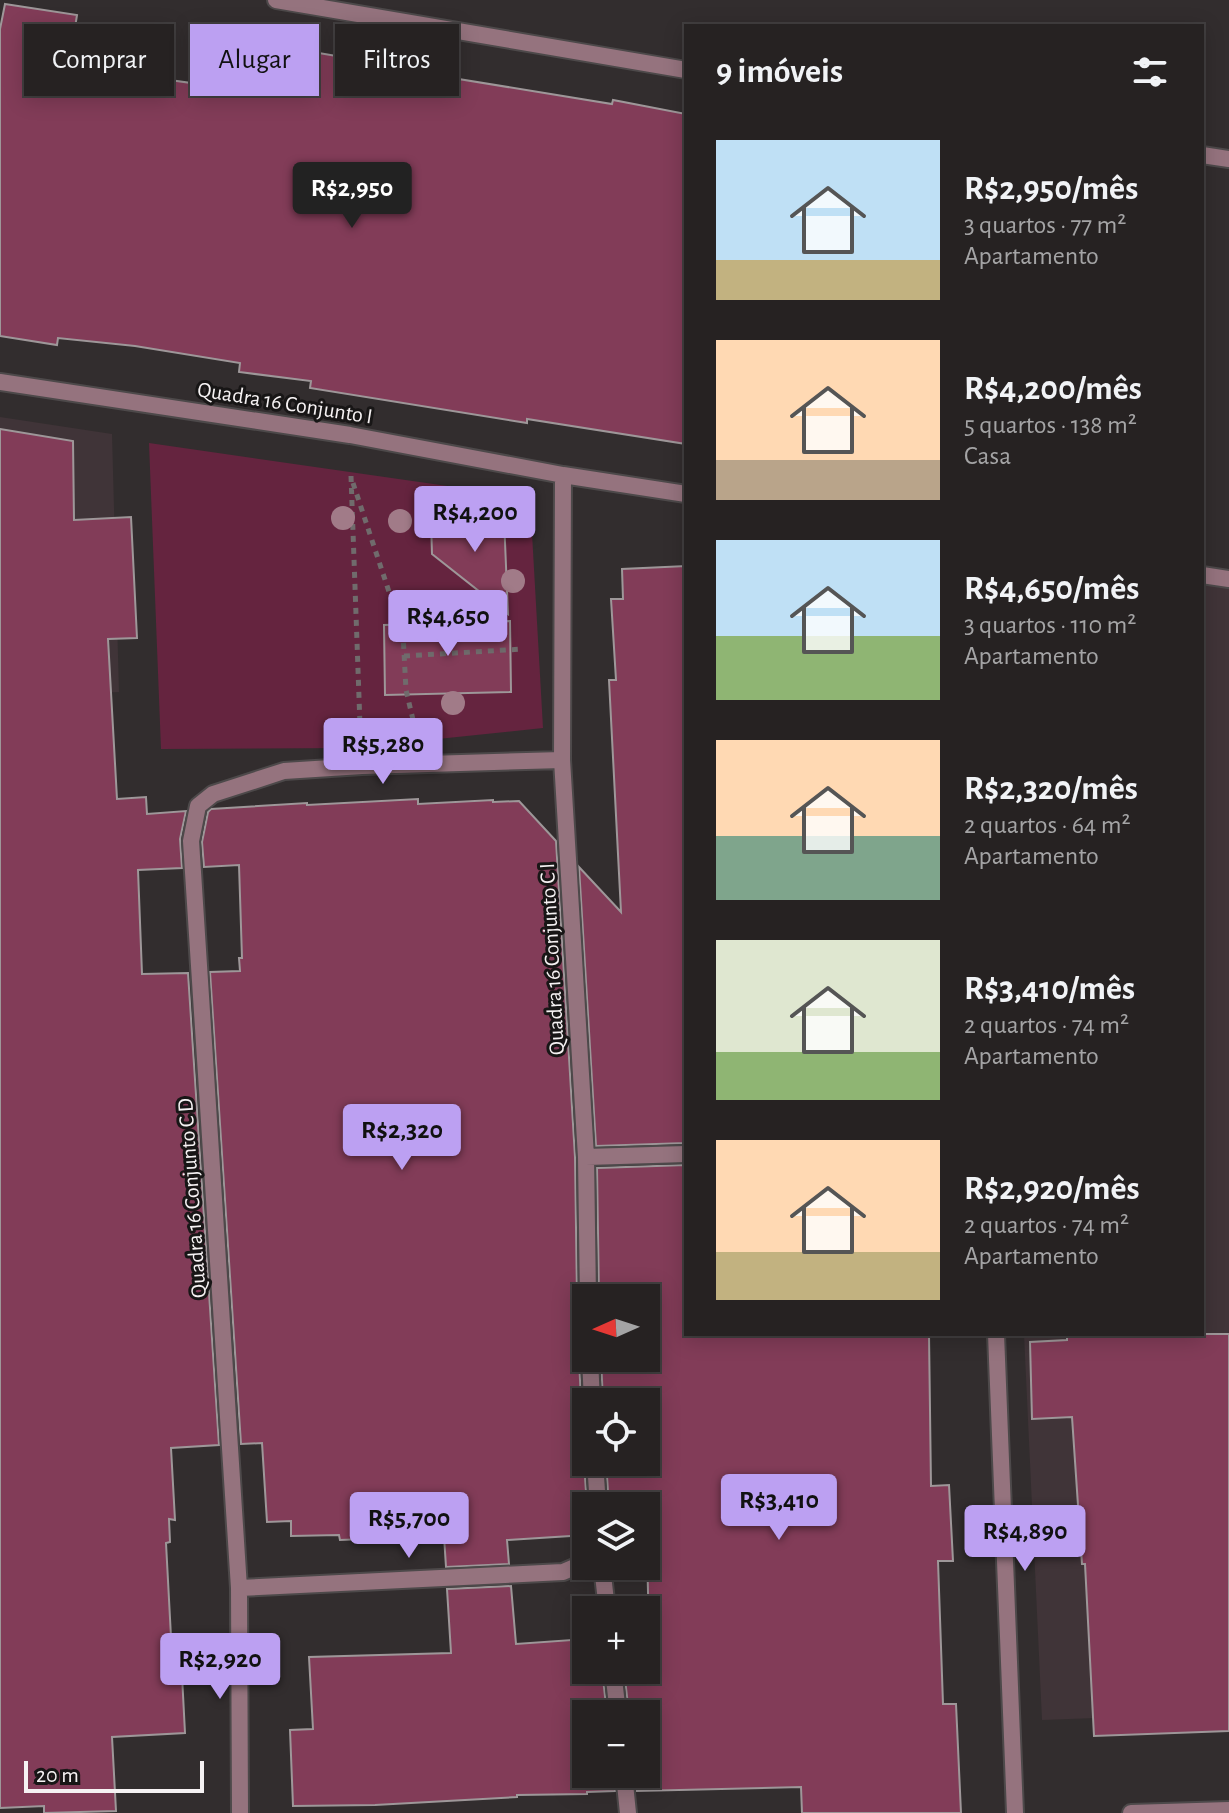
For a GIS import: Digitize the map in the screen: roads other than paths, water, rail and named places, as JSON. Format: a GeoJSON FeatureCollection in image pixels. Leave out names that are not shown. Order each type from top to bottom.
{"type":"FeatureCollection","features":[{"type":"Feature","properties":{"kind":"street"},"geometry":{"type":"LineString","coordinates":[[276,0],[684,70]]}},
{"type":"Feature","properties":{"kind":"street"},"geometry":{"type":"LineString","coordinates":[[1204,155],[1229,159]]}},
{"type":"Feature","properties":{"kind":"street","name":"Quadra 16 Conjunto I"},"geometry":{"type":"LineString","coordinates":[[0,382],[350,435],[563,475],[684,494]]}},
{"type":"Feature","properties":{"kind":"street"},"geometry":{"type":"LineString","coordinates":[[562,760],[563,475]]}},
{"type":"Feature","properties":{"kind":"street"},"geometry":{"type":"LineString","coordinates":[[1204,575],[1229,579]]}},
{"type":"Feature","properties":{"kind":"street","name":"Quadra 16 Conjunto C D"},"geometry":{"type":"LineString","coordinates":[[240,1813],[239,1588],[191,841],[198,806],[213,794],[284,771],[562,760]]}},
{"type":"Feature","properties":{"kind":"street","name":"Quadra 16 Conjunto C I"},"geometry":{"type":"LineString","coordinates":[[562,760],[586,1157],[588,1284]]}},
{"type":"Feature","properties":{"kind":"street"},"geometry":{"type":"LineString","coordinates":[[586,1157],[684,1154]]}},
{"type":"Feature","properties":{"kind":"street"},"geometry":{"type":"LineString","coordinates":[[996,1336],[1015,1813]]}},
{"type":"Feature","properties":{"kind":"street"},"geometry":{"type":"LineString","coordinates":[[239,1588],[563,1572],[572,1568]]}},
{"type":"Feature","properties":{"kind":"street"},"geometry":{"type":"LineString","coordinates":[[625,1788],[628,1813]]}},
{"type":"Feature","properties":{"kind":"street"},"geometry":{"type":"LineString","coordinates":[[1131,1813],[1229,1810]]}}]}
